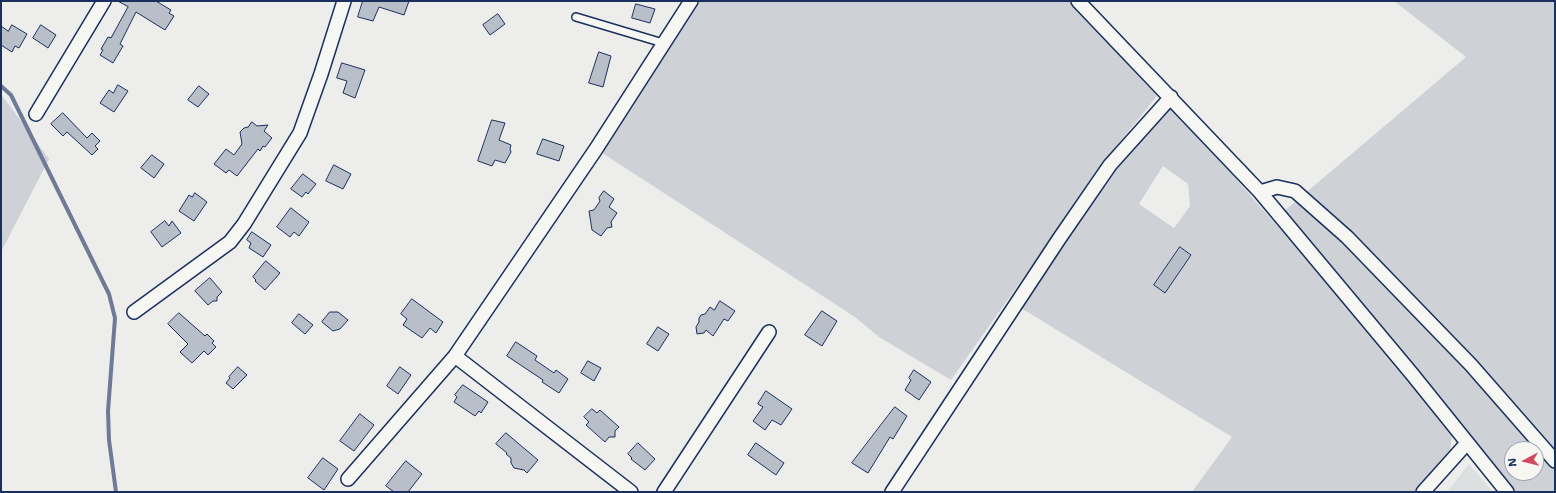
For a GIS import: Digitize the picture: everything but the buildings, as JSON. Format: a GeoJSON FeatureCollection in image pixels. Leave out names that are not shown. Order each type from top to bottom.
{"type":"FeatureCollection","features":[{"type":"Feature","properties":{"kind":"street"},"geometry":{"type":"LineString","coordinates":[[36,114],[104,1]]}},
{"type":"Feature","properties":{"kind":"street"},"geometry":{"type":"LineString","coordinates":[[134,312],[230,242],[244,224],[300,133],[321,74],[344,1]]}},
{"type":"Feature","properties":{"kind":"street"},"geometry":{"type":"LineString","coordinates":[[348,479],[455,356],[596,149],[691,1]]}},
{"type":"Feature","properties":{"kind":"street"},"geometry":{"type":"LineString","coordinates":[[1078,1],[1260,192],[1507,492]]}},
{"type":"Feature","properties":{"kind":"street"},"geometry":{"type":"LineString","coordinates":[[892,492],[1054,246],[1110,165],[1170,97]]}},
{"type":"Feature","properties":{"kind":"street"},"geometry":{"type":"LineString","coordinates":[[1260,192],[1277,187],[1295,191],[1347,237],[1471,365],[1555,461]]}},
{"type":"Feature","properties":{"kind":"street"},"geometry":{"type":"LineString","coordinates":[[664,492],[769,332]]}},
{"type":"Feature","properties":{"kind":"street"},"geometry":{"type":"LineString","coordinates":[[455,356],[631,492]]}},
{"type":"Feature","properties":{"kind":"street"},"geometry":{"type":"LineString","coordinates":[[1423,492],[1467,443]]}},
{"type":"Feature","properties":{"kind":"lane"},"geometry":{"type":"LineString","coordinates":[[576,17],[663,44]]}},
{"type":"Feature","properties":{"kind":"shaded area"},"geometry":{"type":"Polygon","coordinates":[[[695,1],[1089,1],[1080,13],[1157,96],[1115,148],[951,380],[879,337],[855,317],[596,149],[695,1]]]}},
{"type":"Feature","properties":{"kind":"shaded area"},"geometry":{"type":"Polygon","coordinates":[[[1394,1],[1555,1],[1555,492],[1514,492],[1505,481],[1544,481],[1544,441],[1504,441],[1504,480],[1283,212],[1466,57],[1394,1]]]}},
{"type":"Feature","properties":{"kind":"shaded area"},"geometry":{"type":"Polygon","coordinates":[[[1,94],[49,159],[1,252],[1,94]]]}},
{"type":"Feature","properties":{"kind":"shaded area"},"geometry":{"type":"Polygon","coordinates":[[[1170,104],[1314,268],[1418,393],[1452,436],[1450,451],[1414,492],[1192,492],[1232,437],[1021,308],[1103,184],[1170,104]],[[1163,166],[1139,204],[1174,228],[1190,206],[1188,184],[1163,166]],[[1180,247],[1154,285],[1165,293],[1191,255],[1180,247]]]}},
{"type":"Feature","properties":{"kind":"shaded area"},"geometry":{"type":"Polygon","coordinates":[[[1469,464],[1493,492],[1447,492],[1469,464]]]}},
{"type":"Feature","properties":{"kind":"waterway"},"geometry":{"type":"LineString","coordinates":[[1,86],[11,95],[109,294],[115,318],[108,411],[109,440],[116,492]]}}]}
